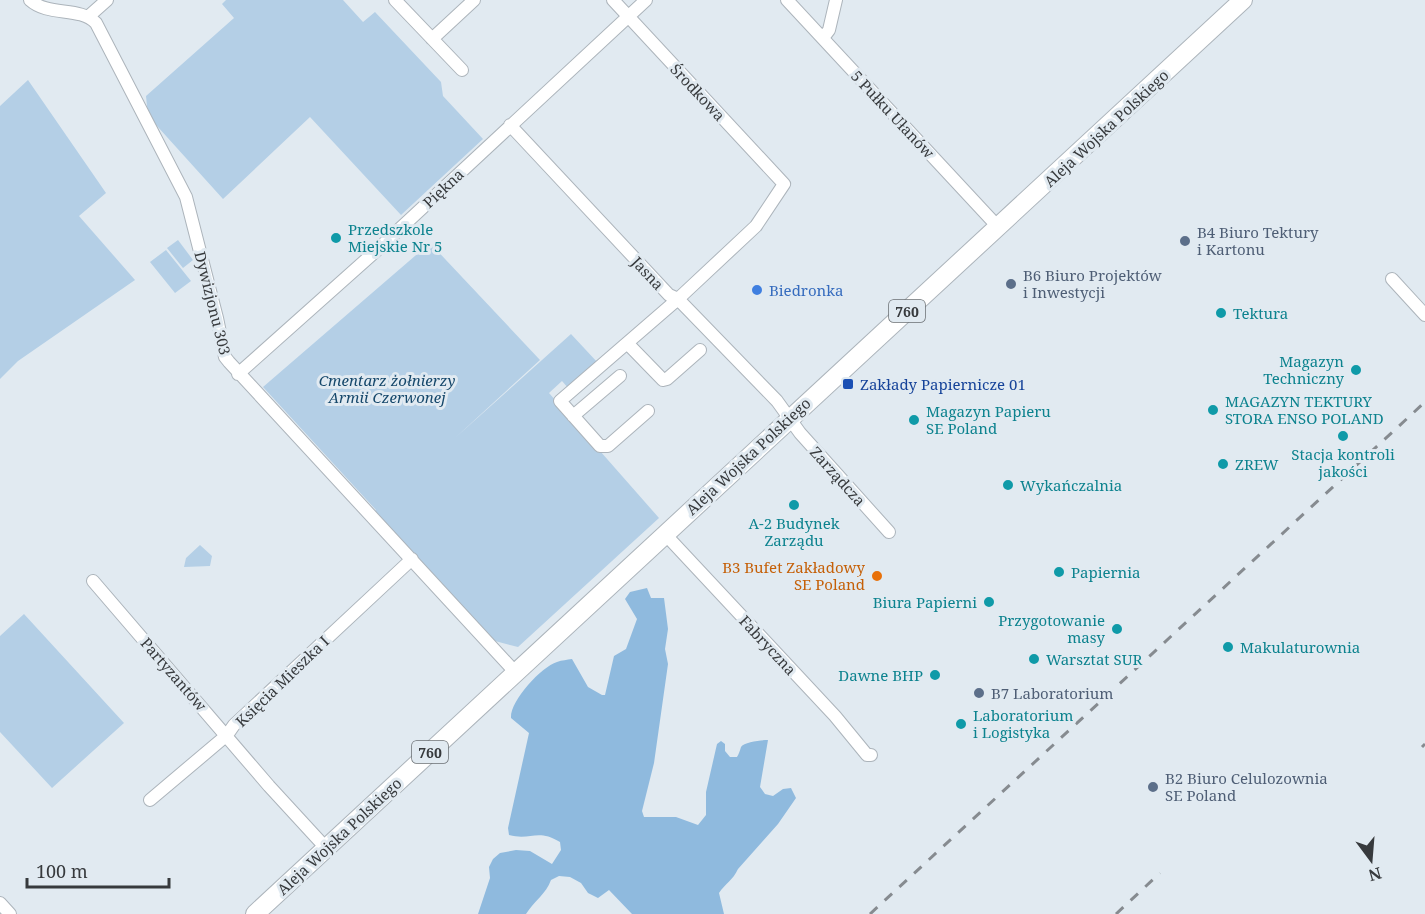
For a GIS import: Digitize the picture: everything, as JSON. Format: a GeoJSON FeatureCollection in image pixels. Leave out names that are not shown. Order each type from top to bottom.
{"type":"FeatureCollection","features":[{"type":"Feature","properties":{"kind":"main road","name":"Aleja Wojska Polskiego"},"geometry":{"type":"LineString","coordinates":[[255,914],[664,533],[999,228],[1243,0]]}},
{"type":"Feature","properties":{"kind":"street"},"geometry":{"type":"LineString","coordinates":[[30,0],[42,8],[90,16],[107,0]]}},
{"type":"Feature","properties":{"kind":"street"},"geometry":{"type":"LineString","coordinates":[[395,0],[462,70]]}},
{"type":"Feature","properties":{"kind":"street"},"geometry":{"type":"LineString","coordinates":[[432,39],[474,0]]}},
{"type":"Feature","properties":{"kind":"street","name":"Środkowa"},"geometry":{"type":"LineString","coordinates":[[613,0],[784,184],[756,226],[678,299]]}},
{"type":"Feature","properties":{"kind":"street","name":"Piękna"},"geometry":{"type":"LineString","coordinates":[[238,374],[377,250],[646,0]]}},
{"type":"Feature","properties":{"kind":"street","name":"5 Pułku Ułanów"},"geometry":{"type":"LineString","coordinates":[[787,0],[999,228]]}},
{"type":"Feature","properties":{"kind":"street"},"geometry":{"type":"LineString","coordinates":[[822,38],[829,30],[836,0]]}},
{"type":"Feature","properties":{"kind":"street","name":"Dywizjonu 303"},"geometry":{"type":"LineString","coordinates":[[90,16],[96,23],[186,197],[225,357],[238,374],[516,673]]}},
{"type":"Feature","properties":{"kind":"street","name":"Jasna"},"geometry":{"type":"LineString","coordinates":[[510,125],[669,295],[678,299],[777,400],[790,417]]}},
{"type":"Feature","properties":{"kind":"street"},"geometry":{"type":"LineString","coordinates":[[1392,279],[1425,315]]}},
{"type":"Feature","properties":{"kind":"street"},"geometry":{"type":"LineString","coordinates":[[648,411],[605,448],[600,446],[560,401],[678,299]]}},
{"type":"Feature","properties":{"kind":"street"},"geometry":{"type":"LineString","coordinates":[[628,344],[663,380],[668,379],[700,350]]}},
{"type":"Feature","properties":{"kind":"street"},"geometry":{"type":"LineString","coordinates":[[573,416],[620,376]]}},
{"type":"Feature","properties":{"kind":"street","name":"Zarządcza"},"geometry":{"type":"LineString","coordinates":[[790,417],[800,433],[889,532]]}},
{"type":"Feature","properties":{"kind":"street","name":"Fabryczna"},"geometry":{"type":"LineString","coordinates":[[664,533],[835,716],[867,755],[871,755]]}},
{"type":"Feature","properties":{"kind":"street","name":"Księcia Mieszka I"},"geometry":{"type":"LineString","coordinates":[[150,800],[227,735],[234,725],[412,559]]}},
{"type":"Feature","properties":{"kind":"street","name":"Partyzantów"},"geometry":{"type":"LineString","coordinates":[[93,580],[326,848]]}},
{"type":"Feature","properties":{"kind":"street"},"geometry":{"type":"LineString","coordinates":[[0,903],[10,914]]}},
{"type":"Feature","properties":{"kind":"green space"},"geometry":{"type":"Polygon","coordinates":[[[226,0],[343,0],[363,22],[375,12],[441,82],[443,96],[483,139],[401,215],[310,117],[223,199],[148,116],[146,96],[234,18],[222,4],[226,0]]]}},
{"type":"Feature","properties":{"kind":"green space"},"geometry":{"type":"Polygon","coordinates":[[[28,80],[106,193],[79,216],[135,280],[18,361],[0,379],[0,106],[28,80]]]}},
{"type":"Feature","properties":{"kind":"green space"},"geometry":{"type":"Polygon","coordinates":[[[178,240],[193,260],[183,268],[167,248],[178,240]]]}},
{"type":"Feature","properties":{"kind":"green space","name":"Cmentarz żołnierzy Armii Czerwonej"},"geometry":{"type":"Polygon","coordinates":[[[430,243],[540,360],[455,438],[571,334],[598,363],[569,389],[562,381],[549,393],[659,518],[518,647],[495,641],[374,512],[376,510],[263,387],[430,243]]]}},
{"type":"Feature","properties":{"kind":"green space"},"geometry":{"type":"Polygon","coordinates":[[[166,250],[191,281],[175,293],[150,262],[166,250]]]}},
{"type":"Feature","properties":{"kind":"green space"},"geometry":{"type":"Polygon","coordinates":[[[200,545],[212,556],[210,566],[184,567],[186,558],[200,545]]]}},
{"type":"Feature","properties":{"kind":"green space"},"geometry":{"type":"Polygon","coordinates":[[[24,614],[124,723],[52,788],[0,732],[0,636],[24,614]]]}},
{"type":"Feature","properties":{"kind":"shaded area"},"geometry":{"type":"Polygon","coordinates":[[[647,588],[651,598],[664,598],[668,629],[665,649],[668,664],[654,763],[642,811],[644,817],[676,817],[698,825],[706,815],[706,792],[717,744],[721,741],[725,744],[725,751],[730,757],[737,757],[743,745],[768,740],[760,787],[765,794],[773,796],[783,789],[791,788],[796,798],[778,824],[719,893],[724,914],[632,914],[609,890],[598,898],[588,893],[581,883],[570,877],[559,876],[551,880],[526,914],[478,914],[490,878],[489,867],[500,853],[516,850],[530,851],[552,864],[561,850],[560,842],[552,838],[540,835],[523,837],[509,835],[508,828],[529,733],[511,718],[516,703],[521,694],[543,670],[557,662],[572,659],[588,687],[605,695],[614,656],[626,649],[637,619],[625,599],[630,592],[647,588]]]}},
{"type":"Feature","properties":{"kind":"railway"},"geometry":{"type":"LineString","coordinates":[[870,914],[1425,402]]}},
{"type":"Feature","properties":{"kind":"railway"},"geometry":{"type":"LineString","coordinates":[[1422,747],[1425,744]]}},
{"type":"Feature","properties":{"kind":"railway"},"geometry":{"type":"LineString","coordinates":[[1116,914],[1160,873]]}},
{"type":"Feature","properties":{"kind":"place","name":"Przedszkole Miejskie Nr 5"},"geometry":{"type":"Point","coordinates":[336,238]}},
{"type":"Feature","properties":{"kind":"place","name":"B4 Biuro Tektury i Kartonu"},"geometry":{"type":"Point","coordinates":[1185,241]}},
{"type":"Feature","properties":{"kind":"place","name":"B6 Biuro Projektów i Inwestycji"},"geometry":{"type":"Point","coordinates":[1011,284]}},
{"type":"Feature","properties":{"kind":"place","name":"Biedronka"},"geometry":{"type":"Point","coordinates":[757,290]}},
{"type":"Feature","properties":{"kind":"place","name":"Tektura"},"geometry":{"type":"Point","coordinates":[1221,313]}},
{"type":"Feature","properties":{"kind":"place","name":"Magazyn Techniczny"},"geometry":{"type":"Point","coordinates":[1356,370]}},
{"type":"Feature","properties":{"kind":"place","name":"Zakłady Papiernicze 01"},"geometry":{"type":"Point","coordinates":[848,384]}},
{"type":"Feature","properties":{"kind":"place","name":"MAGAZYN TEKTURY STORA ENSO POLAND"},"geometry":{"type":"Point","coordinates":[1213,410]}},
{"type":"Feature","properties":{"kind":"place","name":"Magazyn Papieru SE Poland"},"geometry":{"type":"Point","coordinates":[914,420]}},
{"type":"Feature","properties":{"kind":"place","name":"Stacja kontroli jakości"},"geometry":{"type":"Point","coordinates":[1343,436]}},
{"type":"Feature","properties":{"kind":"place","name":"ZREW"},"geometry":{"type":"Point","coordinates":[1223,464]}},
{"type":"Feature","properties":{"kind":"place","name":"Wykańczalnia"},"geometry":{"type":"Point","coordinates":[1008,485]}},
{"type":"Feature","properties":{"kind":"place","name":"A-2 Budynek Zarządu"},"geometry":{"type":"Point","coordinates":[794,505]}},
{"type":"Feature","properties":{"kind":"place","name":"Papiernia"},"geometry":{"type":"Point","coordinates":[1059,572]}},
{"type":"Feature","properties":{"kind":"place","name":"B3 Bufet Zakładowy SE Poland"},"geometry":{"type":"Point","coordinates":[877,576]}},
{"type":"Feature","properties":{"kind":"place","name":"Biura Papierni"},"geometry":{"type":"Point","coordinates":[989,602]}},
{"type":"Feature","properties":{"kind":"place","name":"Przygotowanie masy"},"geometry":{"type":"Point","coordinates":[1117,629]}},
{"type":"Feature","properties":{"kind":"place","name":"Makulaturownia"},"geometry":{"type":"Point","coordinates":[1228,647]}},
{"type":"Feature","properties":{"kind":"place","name":"Warsztat SUR"},"geometry":{"type":"Point","coordinates":[1034,659]}},
{"type":"Feature","properties":{"kind":"place","name":"Dawne BHP"},"geometry":{"type":"Point","coordinates":[935,675]}},
{"type":"Feature","properties":{"kind":"place","name":"B7 Laboratorium"},"geometry":{"type":"Point","coordinates":[979,693]}},
{"type":"Feature","properties":{"kind":"place","name":"Laboratorium i Logistyka"},"geometry":{"type":"Point","coordinates":[961,724]}},
{"type":"Feature","properties":{"kind":"place","name":"B2 Biuro Celulozownia SE Poland"},"geometry":{"type":"Point","coordinates":[1153,787]}}]}
